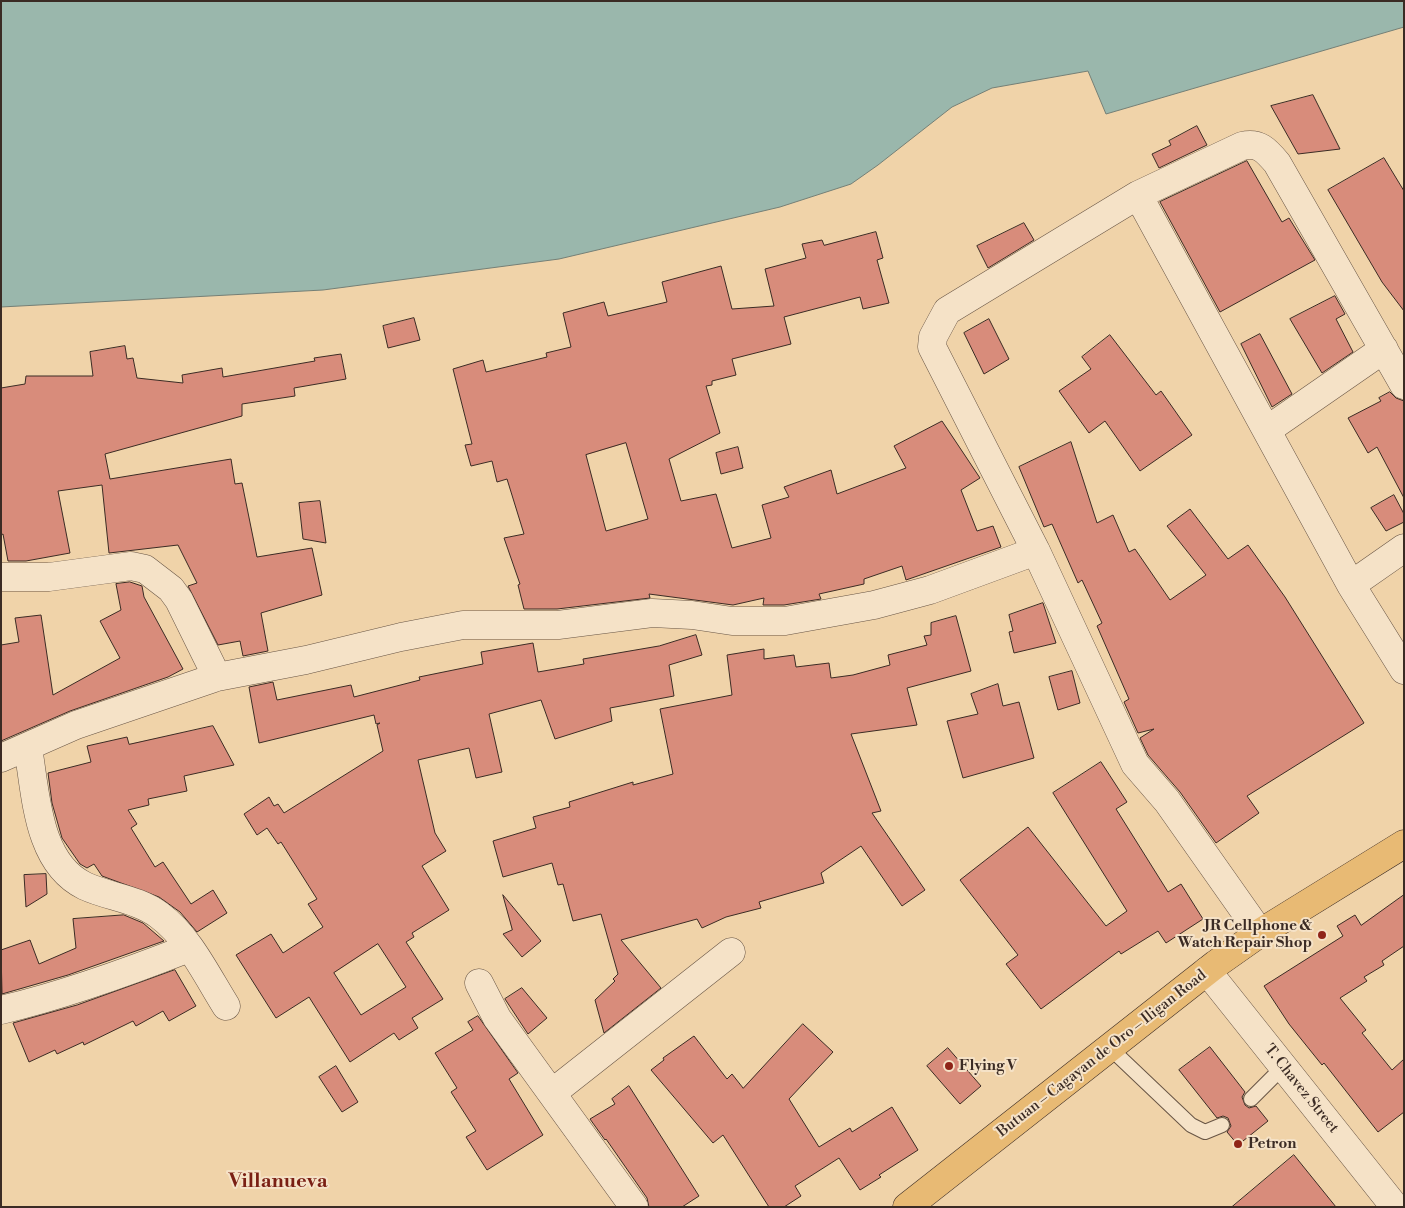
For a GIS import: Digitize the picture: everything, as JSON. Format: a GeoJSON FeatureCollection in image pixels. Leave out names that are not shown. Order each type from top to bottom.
{"type":"FeatureCollection","features":[{"type":"Feature","properties":{"kind":"highway","name":"Butuan – Cagayan de Oro – Iligan Road"},"geometry":{"type":"LineString","coordinates":[[907,1207],[1207,971],[1260,933],[1404,844]]}},
{"type":"Feature","properties":{"kind":"street"},"geometry":{"type":"LineString","coordinates":[[1260,933],[1166,801],[1135,764],[1036,551],[932,347],[933,338],[947,311],[966,298],[1054,248],[1138,195],[1242,146],[1256,144],[1266,149],[1277,163],[1404,385]]}},
{"type":"Feature","properties":{"kind":"street"},"geometry":{"type":"LineString","coordinates":[[1138,195],[1351,585],[1404,670]]}},
{"type":"Feature","properties":{"kind":"street"},"geometry":{"type":"LineString","coordinates":[[1267,430],[1384,349]]}},
{"type":"Feature","properties":{"kind":"street"},"geometry":{"type":"LineString","coordinates":[[1351,585],[1404,548]]}},
{"type":"Feature","properties":{"kind":"street"},"geometry":{"type":"LineString","coordinates":[[1,758],[76,726],[218,677],[463,625],[558,625],[652,613],[692,615],[732,621],[785,621],[874,605],[930,590],[1036,551]]}},
{"type":"Feature","properties":{"kind":"street"},"geometry":{"type":"LineString","coordinates":[[1,577],[49,577],[114,567],[145,569],[171,589],[179,600],[218,677]]}},
{"type":"Feature","properties":{"kind":"street"},"geometry":{"type":"LineString","coordinates":[[28,748],[39,813],[46,840],[57,862],[71,876],[85,886],[158,914],[167,921],[189,948],[226,1006]]}},
{"type":"Feature","properties":{"kind":"street"},"geometry":{"type":"LineString","coordinates":[[1,1010],[113,978],[189,948]]}},
{"type":"Feature","properties":{"kind":"street"},"geometry":{"type":"LineString","coordinates":[[552,1093],[731,952]]}},
{"type":"Feature","properties":{"kind":"street","name":"T. Chavez Street"},"geometry":{"type":"LineString","coordinates":[[1207,971],[1395,1207]]}},
{"type":"Feature","properties":{"kind":"street"},"geometry":{"type":"LineString","coordinates":[[479,983],[497,1018],[634,1207]]}},
{"type":"Feature","properties":{"kind":"lane"},"geometry":{"type":"LineString","coordinates":[[1110,1048],[1191,1125],[1205,1132],[1222,1125]]}},
{"type":"Feature","properties":{"kind":"lane"},"geometry":{"type":"LineString","coordinates":[[1251,1099],[1284,1066]]}},
{"type":"Feature","properties":{"kind":"shaded area"},"geometry":{"type":"Polygon","coordinates":[[[1,1],[1404,1],[1404,27],[1106,114],[1088,71],[992,88],[952,107],[851,184],[780,207],[559,259],[323,290],[1,307],[1,1]]]}},
{"type":"Feature","properties":{"kind":"building"},"geometry":{"type":"Polygon","coordinates":[[[1313,95],[1340,149],[1298,154],[1271,106],[1313,95]]]}},
{"type":"Feature","properties":{"kind":"building"},"geometry":{"type":"Polygon","coordinates":[[[1197,126],[1207,145],[1159,168],[1152,154],[1171,145],[1169,141],[1197,126]]]}},
{"type":"Feature","properties":{"kind":"building"},"geometry":{"type":"Polygon","coordinates":[[[1384,158],[1404,191],[1404,311],[1382,282],[1328,190],[1384,158]]]}},
{"type":"Feature","properties":{"kind":"building"},"geometry":{"type":"Polygon","coordinates":[[[1247,161],[1282,222],[1289,218],[1315,260],[1220,312],[1160,202],[1247,161]]]}},
{"type":"Feature","properties":{"kind":"building"},"geometry":{"type":"Polygon","coordinates":[[[1024,223],[1034,240],[988,268],[977,246],[1024,223]]]}},
{"type":"Feature","properties":{"kind":"building"},"geometry":{"type":"Polygon","coordinates":[[[876,232],[883,258],[877,260],[889,303],[863,309],[860,297],[784,317],[791,344],[732,359],[736,375],[712,381],[712,385],[706,386],[720,433],[669,459],[681,501],[716,494],[732,548],[771,538],[762,505],[789,497],[784,487],[831,470],[837,494],[906,468],[894,446],[942,421],[980,478],[961,490],[977,531],[993,526],[1001,547],[906,580],[902,566],[864,579],[864,584],[819,594],[821,599],[784,605],[763,605],[764,598],[733,605],[649,594],[650,598],[557,609],[524,609],[518,585],[520,584],[504,538],[524,534],[507,479],[497,482],[492,461],[471,466],[465,445],[472,444],[453,369],[483,360],[486,372],[547,357],[546,353],[571,347],[563,313],[604,302],[608,316],[667,302],[662,282],[721,266],[732,309],[774,306],[765,269],[806,258],[802,244],[822,240],[824,245],[876,232]],[[626,443],[586,455],[606,531],[648,519],[626,443]]]}},
{"type":"Feature","properties":{"kind":"building"},"geometry":{"type":"Polygon","coordinates":[[[1335,296],[1345,314],[1336,319],[1353,352],[1322,373],[1290,319],[1335,296]]]}},
{"type":"Feature","properties":{"kind":"building"},"geometry":{"type":"Polygon","coordinates":[[[414,318],[420,340],[388,348],[383,326],[414,318]]]}},
{"type":"Feature","properties":{"kind":"building"},"geometry":{"type":"Polygon","coordinates":[[[989,319],[1009,359],[984,374],[964,333],[989,319]]]}},
{"type":"Feature","properties":{"kind":"building"},"geometry":{"type":"Polygon","coordinates":[[[1260,334],[1292,394],[1272,407],[1241,344],[1260,334]]]}},
{"type":"Feature","properties":{"kind":"building"},"geometry":{"type":"Polygon","coordinates":[[[1110,335],[1156,395],[1161,391],[1192,435],[1140,471],[1105,421],[1089,433],[1059,391],[1091,369],[1082,357],[1110,335]]]}},
{"type":"Feature","properties":{"kind":"building"},"geometry":{"type":"Polygon","coordinates":[[[125,346],[127,359],[133,358],[137,378],[183,383],[182,375],[222,368],[223,377],[315,361],[314,358],[341,354],[346,379],[294,388],[295,396],[242,404],[242,416],[105,454],[110,479],[231,459],[235,484],[242,483],[257,557],[312,548],[322,595],[261,613],[268,651],[243,656],[240,641],[218,645],[188,586],[197,583],[178,545],[109,553],[102,485],[58,491],[70,553],[26,561],[8,561],[3,534],[1,535],[1,388],[25,384],[26,376],[93,376],[90,352],[125,346]]]}},
{"type":"Feature","properties":{"kind":"building"},"geometry":{"type":"Polygon","coordinates":[[[1390,392],[1396,398],[1404,401],[1404,498],[1377,447],[1368,453],[1348,418],[1381,401],[1379,398],[1390,392]]]}},
{"type":"Feature","properties":{"kind":"building"},"geometry":{"type":"Polygon","coordinates":[[[1071,442],[1097,523],[1113,515],[1129,552],[1135,549],[1170,600],[1206,575],[1167,526],[1190,509],[1228,559],[1248,545],[1285,597],[1364,723],[1247,796],[1259,813],[1216,843],[1180,792],[1148,755],[1140,738],[1154,729],[1138,733],[1124,702],[1129,699],[1097,626],[1102,623],[1082,580],[1078,583],[1052,524],[1044,527],[1019,467],[1071,442]]]}},
{"type":"Feature","properties":{"kind":"building"},"geometry":{"type":"Polygon","coordinates":[[[738,447],[743,468],[721,474],[716,453],[738,447]]]}},
{"type":"Feature","properties":{"kind":"building"},"geometry":{"type":"Polygon","coordinates":[[[1394,495],[1404,514],[1404,522],[1386,531],[1371,508],[1394,495]]]}},
{"type":"Feature","properties":{"kind":"building"},"geometry":{"type":"Polygon","coordinates":[[[320,501],[326,543],[303,539],[299,503],[320,501]]]}},
{"type":"Feature","properties":{"kind":"building"},"geometry":{"type":"Polygon","coordinates":[[[130,582],[142,586],[144,597],[183,669],[168,677],[70,711],[1,741],[1,645],[19,642],[15,618],[41,615],[53,695],[120,658],[100,621],[121,610],[116,584],[130,582]]]}},
{"type":"Feature","properties":{"kind":"building"},"geometry":{"type":"Polygon","coordinates":[[[1043,603],[1056,643],[1014,653],[1009,632],[1013,631],[1009,615],[1043,603]]]}},
{"type":"Feature","properties":{"kind":"building"},"geometry":{"type":"Polygon","coordinates":[[[956,616],[971,671],[907,688],[917,725],[851,734],[881,811],[872,813],[925,890],[902,906],[861,846],[821,873],[824,883],[759,902],[761,908],[726,917],[702,928],[697,919],[621,940],[661,988],[604,1033],[595,1000],[615,981],[613,979],[618,974],[601,914],[573,921],[563,884],[558,885],[552,863],[503,877],[493,841],[536,828],[533,817],[570,807],[569,802],[633,782],[633,785],[673,774],[660,709],[732,695],[727,655],[764,649],[764,659],[794,655],[796,667],[829,663],[831,678],[853,675],[890,665],[888,655],[927,645],[924,636],[931,635],[931,623],[956,616]]]}},
{"type":"Feature","properties":{"kind":"building"},"geometry":{"type":"Polygon","coordinates":[[[696,635],[702,655],[669,665],[674,696],[610,708],[612,721],[555,739],[541,700],[489,714],[502,772],[476,778],[469,748],[418,760],[435,833],[446,851],[422,866],[449,910],[412,933],[414,937],[406,942],[443,999],[412,1018],[418,1028],[399,1040],[394,1033],[350,1062],[309,997],[276,1018],[236,955],[271,934],[283,953],[323,927],[308,904],[317,899],[281,842],[278,844],[267,828],[257,835],[244,814],[269,797],[274,806],[278,804],[284,813],[383,751],[377,725],[380,723],[376,724],[374,715],[259,743],[249,687],[273,682],[277,700],[351,685],[354,697],[420,680],[419,677],[483,664],[481,652],[533,643],[538,672],[584,664],[583,659],[659,646],[696,635]],[[378,944],[334,973],[361,1015],[406,987],[378,944]]]}},
{"type":"Feature","properties":{"kind":"building"},"geometry":{"type":"Polygon","coordinates":[[[1072,671],[1080,703],[1058,710],[1049,677],[1072,671]]]}},
{"type":"Feature","properties":{"kind":"building"},"geometry":{"type":"Polygon","coordinates":[[[998,684],[1003,706],[1019,702],[1034,758],[963,778],[947,721],[978,714],[971,694],[998,684]]]}},
{"type":"Feature","properties":{"kind":"building"},"geometry":{"type":"Polygon","coordinates":[[[213,726],[234,765],[184,776],[187,791],[148,799],[149,805],[128,810],[137,824],[131,828],[155,867],[163,862],[191,904],[213,890],[227,913],[197,932],[180,912],[159,897],[102,876],[94,864],[87,868],[80,864],[62,838],[52,803],[48,773],[91,762],[87,746],[127,737],[129,744],[213,726]]]}},
{"type":"Feature","properties":{"kind":"building"},"geometry":{"type":"Polygon","coordinates":[[[1101,762],[1127,802],[1116,809],[1168,892],[1181,884],[1203,919],[1166,943],[1158,931],[1121,954],[1119,951],[1041,1009],[1006,964],[1018,955],[960,880],[1028,827],[1106,926],[1127,911],[1053,793],[1101,762]]]}},
{"type":"Feature","properties":{"kind":"building"},"geometry":{"type":"Polygon","coordinates":[[[46,874],[47,894],[26,907],[24,875],[46,874]]]}},
{"type":"Feature","properties":{"kind":"building"},"geometry":{"type":"Polygon","coordinates":[[[503,895],[541,941],[522,957],[503,934],[512,930],[503,895]]]}},
{"type":"Feature","properties":{"kind":"building"},"geometry":{"type":"Polygon","coordinates":[[[1404,895],[1404,946],[1382,961],[1384,965],[1364,977],[1367,981],[1340,998],[1366,1030],[1362,1033],[1392,1070],[1404,1059],[1404,1112],[1378,1132],[1324,1063],[1322,1065],[1289,1024],[1264,986],[1343,936],[1337,926],[1355,915],[1361,925],[1404,895]]]}},
{"type":"Feature","properties":{"kind":"building"},"geometry":{"type":"Polygon","coordinates":[[[124,915],[143,923],[164,941],[68,975],[2,994],[1,950],[30,940],[39,964],[76,948],[73,919],[124,915]]]}},
{"type":"Feature","properties":{"kind":"building"},"geometry":{"type":"Polygon","coordinates":[[[175,970],[196,1006],[169,1021],[163,1011],[136,1026],[133,1021],[84,1045],[83,1042],[57,1054],[55,1050],[29,1062],[13,1023],[77,1005],[175,970]]]}},
{"type":"Feature","properties":{"kind":"building"},"geometry":{"type":"Polygon","coordinates":[[[522,988],[547,1018],[528,1034],[505,999],[522,988]]]}},
{"type":"Feature","properties":{"kind":"building"},"geometry":{"type":"Polygon","coordinates":[[[478,1016],[518,1073],[509,1079],[543,1135],[487,1170],[466,1137],[476,1131],[451,1092],[457,1088],[435,1053],[473,1030],[468,1022],[478,1016]]]}},
{"type":"Feature","properties":{"kind":"building"},"geometry":{"type":"Polygon","coordinates":[[[803,1024],[833,1052],[789,1099],[819,1147],[850,1128],[852,1132],[892,1107],[918,1150],[879,1175],[881,1177],[860,1190],[839,1158],[795,1186],[801,1196],[784,1207],[769,1207],[723,1135],[713,1143],[651,1070],[664,1060],[663,1058],[694,1036],[727,1079],[732,1074],[743,1088],[803,1024]]]}},
{"type":"Feature","properties":{"kind":"building"},"geometry":{"type":"Polygon","coordinates":[[[1210,1047],[1245,1092],[1242,1097],[1245,1105],[1249,1108],[1256,1106],[1268,1121],[1238,1145],[1227,1132],[1231,1126],[1228,1118],[1223,1116],[1217,1118],[1179,1070],[1210,1047]]]}},
{"type":"Feature","properties":{"kind":"building"},"geometry":{"type":"Polygon","coordinates":[[[948,1048],[981,1086],[960,1104],[927,1066],[948,1048]]]}},
{"type":"Feature","properties":{"kind":"building"},"geometry":{"type":"Polygon","coordinates":[[[336,1066],[358,1102],[342,1112],[319,1077],[336,1066]]]}},
{"type":"Feature","properties":{"kind":"building"},"geometry":{"type":"Polygon","coordinates":[[[629,1086],[699,1196],[682,1207],[649,1207],[647,1198],[590,1119],[615,1104],[612,1099],[629,1086]]]}},
{"type":"Feature","properties":{"kind":"building"},"geometry":{"type":"Polygon","coordinates":[[[1294,1155],[1336,1207],[1232,1207],[1294,1155]]]}},
{"type":"Feature","properties":{"kind":"place","name":"JR Cellphone & Watch Repair Shop"},"geometry":{"type":"Point","coordinates":[1322,935]}},
{"type":"Feature","properties":{"kind":"place","name":"Flying V"},"geometry":{"type":"Point","coordinates":[949,1066]}},
{"type":"Feature","properties":{"kind":"place","name":"Petron"},"geometry":{"type":"Point","coordinates":[1238,1144]}},
{"type":"Feature","properties":{"kind":"district","name":"Villanueva"},"geometry":{"type":"Point","coordinates":[278,1182]}}]}
